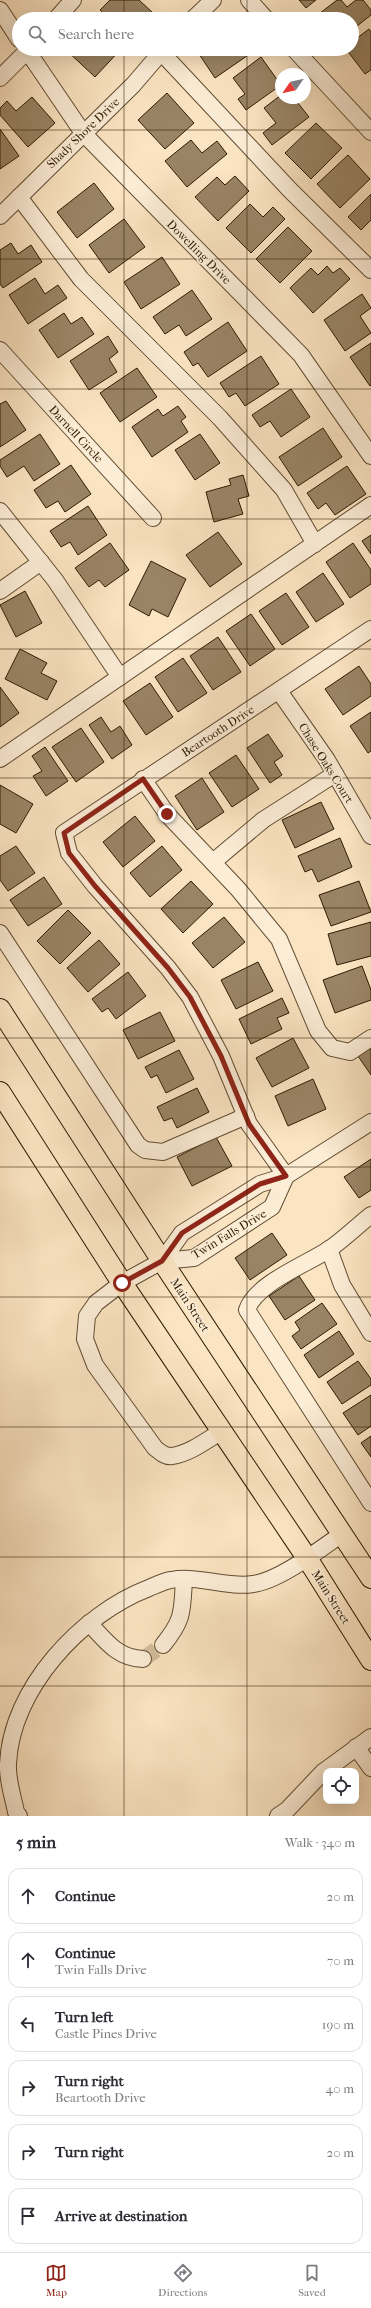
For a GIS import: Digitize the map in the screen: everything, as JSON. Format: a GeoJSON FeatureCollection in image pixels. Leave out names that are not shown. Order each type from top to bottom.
{"type":"FeatureCollection","features":[{"type":"Feature","properties":{"kind":"main road","name":"Main Street"},"geometry":{"type":"LineString","coordinates":[[0,1009],[162,1261],[371,1578]]}},
{"type":"Feature","properties":{"kind":"main road","name":"Main Street"},"geometry":{"type":"LineString","coordinates":[[0,1092],[122,1283],[307,1558],[371,1660]]}},
{"type":"Feature","properties":{"kind":"street"},"geometry":{"type":"LineString","coordinates":[[62,12],[73,0]]}},
{"type":"Feature","properties":{"kind":"street"},"geometry":{"type":"LineString","coordinates":[[200,12],[213,0]]}},
{"type":"Feature","properties":{"kind":"street"},"geometry":{"type":"LineString","coordinates":[[249,0],[260,12]]}},
{"type":"Feature","properties":{"kind":"street","name":"Dowelling Drive"},"geometry":{"type":"LineString","coordinates":[[0,10],[12,28]]}},
{"type":"Feature","properties":{"kind":"street"},"geometry":{"type":"LineString","coordinates":[[0,78],[18,56]]}},
{"type":"Feature","properties":{"kind":"street","name":"Dowelling Drive"},"geometry":{"type":"LineString","coordinates":[[31,56],[83,133],[301,355],[371,456]]}},
{"type":"Feature","properties":{"kind":"street","name":"Shady Shore Drive"},"geometry":{"type":"LineString","coordinates":[[0,216],[133,85],[158,56]]}},
{"type":"Feature","properties":{"kind":"street"},"geometry":{"type":"LineString","coordinates":[[167,56],[290,190],[371,270]]}},
{"type":"Feature","properties":{"kind":"street"},"geometry":{"type":"LineString","coordinates":[[300,56],[371,132]]}},
{"type":"Feature","properties":{"kind":"street"},"geometry":{"type":"LineString","coordinates":[[19,197],[82,279],[220,418],[284,490],[315,544]]}},
{"type":"Feature","properties":{"kind":"street","name":"Darnell Circle"},"geometry":{"type":"LineString","coordinates":[[0,350],[153,518]]}},
{"type":"Feature","properties":{"kind":"street"},"geometry":{"type":"LineString","coordinates":[[0,758],[371,505]]}},
{"type":"Feature","properties":{"kind":"street"},"geometry":{"type":"LineString","coordinates":[[0,511],[41,562],[120,677]]}},
{"type":"Feature","properties":{"kind":"street"},"geometry":{"type":"LineString","coordinates":[[0,590],[41,562]]}},
{"type":"Feature","properties":{"kind":"street","name":"Beartooth Drive"},"geometry":{"type":"LineString","coordinates":[[246,1116],[221,1056],[190,997],[168,968],[95,886],[69,853],[64,833],[143,779],[370,631]]}},
{"type":"Feature","properties":{"kind":"street","name":"Chase Oaks Court"},"geometry":{"type":"LineString","coordinates":[[279,691],[335,774],[371,836]]}},
{"type":"Feature","properties":{"kind":"street"},"geometry":{"type":"LineString","coordinates":[[213,862],[263,820],[335,774]]}},
{"type":"Feature","properties":{"kind":"street"},"geometry":{"type":"LineString","coordinates":[[143,779],[167,814],[213,862],[279,939],[318,1031],[332,1048],[350,1052],[371,1038]]}},
{"type":"Feature","properties":{"kind":"street"},"geometry":{"type":"LineString","coordinates":[[0,934],[138,1145],[150,1151],[163,1152],[246,1116],[286,1176]]}},
{"type":"Feature","properties":{"kind":"street","name":"Twin Falls Drive"},"geometry":{"type":"LineString","coordinates":[[162,1261],[182,1233],[260,1184],[286,1176],[371,1122]]}},
{"type":"Feature","properties":{"kind":"street","name":"Twin Falls Drive"},"geometry":{"type":"LineString","coordinates":[[162,1261],[194,1258],[272,1207],[286,1176]]}},
{"type":"Feature","properties":{"kind":"street"},"geometry":{"type":"LineString","coordinates":[[371,1215],[329,1250],[263,1288],[249,1302],[247,1310],[371,1503]]}},
{"type":"Feature","properties":{"kind":"street"},"geometry":{"type":"LineString","coordinates":[[329,1250],[342,1285],[371,1332]]}},
{"type":"Feature","properties":{"kind":"street"},"geometry":{"type":"LineString","coordinates":[[162,1261],[122,1283],[96,1303],[87,1316],[86,1339],[96,1365],[114,1392],[155,1448],[164,1455],[172,1456],[192,1448],[222,1431]]}},
{"type":"Feature","properties":{"kind":"street"},"geometry":{"type":"LineString","coordinates":[[19,1816],[16,1812],[8,1765],[14,1729],[31,1690],[48,1666],[57,1654],[97,1615],[141,1591],[171,1580],[184,1579],[252,1585],[265,1581],[307,1558],[342,1534]]}},
{"type":"Feature","properties":{"kind":"street"},"geometry":{"type":"LineString","coordinates":[[163,1645],[177,1628],[181,1617],[184,1579]]}},
{"type":"Feature","properties":{"kind":"street"},"geometry":{"type":"LineString","coordinates":[[89,1623],[111,1647],[123,1655],[129,1658],[144,1659]]}},
{"type":"Feature","properties":{"kind":"street"},"geometry":{"type":"LineString","coordinates":[[278,1816],[287,1810],[323,1772],[371,1737]]}},
{"type":"Feature","properties":{"kind":"street"},"geometry":{"type":"LineString","coordinates":[[356,1747],[371,1768]]}},
{"type":"Feature","properties":{"kind":"building"},"geometry":{"type":"Polygon","coordinates":[[[110,0],[139,0],[152,12],[102,12],[100,10],[110,0]]]}},
{"type":"Feature","properties":{"kind":"building"},"geometry":{"type":"Polygon","coordinates":[[[299,0],[316,0],[306,8],[299,0]]]}},
{"type":"Feature","properties":{"kind":"building"},"geometry":{"type":"Polygon","coordinates":[[[337,0],[341,0],[347,7],[356,0],[363,0],[371,10],[371,15],[359,24],[359,12],[321,12],[337,0]]]}},
{"type":"Feature","properties":{"kind":"building"},"geometry":{"type":"Polygon","coordinates":[[[369,29],[371,32],[371,70],[365,74],[351,56],[359,56],[359,37],[369,29]]]}},
{"type":"Feature","properties":{"kind":"building"},"geometry":{"type":"Polygon","coordinates":[[[72,56],[114,56],[95,77],[72,56]]]}},
{"type":"Feature","properties":{"kind":"building"},"geometry":{"type":"Polygon","coordinates":[[[200,56],[247,56],[215,78],[200,56]]]}},
{"type":"Feature","properties":{"kind":"building"},"geometry":{"type":"Polygon","coordinates":[[[261,57],[275,77],[275,89],[246,110],[238,99],[245,94],[233,78],[261,57]]]}},
{"type":"Feature","properties":{"kind":"building"},"geometry":{"type":"Polygon","coordinates":[[[167,93],[194,123],[165,149],[138,120],[167,93]]]}},
{"type":"Feature","properties":{"kind":"building"},"geometry":{"type":"Polygon","coordinates":[[[32,97],[55,123],[28,147],[0,115],[0,108],[7,101],[16,111],[32,97]]]}},
{"type":"Feature","properties":{"kind":"building"},"geometry":{"type":"Polygon","coordinates":[[[275,100],[275,104],[299,104],[309,117],[272,145],[263,133],[276,123],[264,108],[275,100]]]}},
{"type":"Feature","properties":{"kind":"building"},"geometry":{"type":"Polygon","coordinates":[[[316,123],[342,148],[311,179],[285,153],[316,123]]]}},
{"type":"Feature","properties":{"kind":"building"},"geometry":{"type":"Polygon","coordinates":[[[0,129],[19,156],[0,169],[0,129]]]}},
{"type":"Feature","properties":{"kind":"building"},"geometry":{"type":"Polygon","coordinates":[[[191,140],[202,153],[217,141],[227,154],[187,187],[165,161],[191,140]]]}},
{"type":"Feature","properties":{"kind":"building"},"geometry":{"type":"Polygon","coordinates":[[[348,155],[370,179],[340,208],[317,184],[348,155]]]}},
{"type":"Feature","properties":{"kind":"building"},"geometry":{"type":"Polygon","coordinates":[[[235,176],[249,191],[218,221],[195,197],[217,177],[225,185],[235,176]]]}},
{"type":"Feature","properties":{"kind":"building"},"geometry":{"type":"Polygon","coordinates":[[[94,183],[114,209],[77,238],[57,212],[94,183]]]}},
{"type":"Feature","properties":{"kind":"building"},"geometry":{"type":"Polygon","coordinates":[[[371,194],[371,220],[361,230],[348,217],[371,194]]]}},
{"type":"Feature","properties":{"kind":"building"},"geometry":{"type":"Polygon","coordinates":[[[250,204],[263,217],[273,207],[285,219],[251,253],[226,228],[250,204]]]}},
{"type":"Feature","properties":{"kind":"building"},"geometry":{"type":"Polygon","coordinates":[[[124,219],[145,247],[109,273],[89,245],[124,219]]]}},
{"type":"Feature","properties":{"kind":"building"},"geometry":{"type":"Polygon","coordinates":[[[288,227],[312,251],[280,283],[256,259],[288,227]]]}},
{"type":"Feature","properties":{"kind":"building"},"geometry":{"type":"Polygon","coordinates":[[[11,243],[18,254],[31,245],[42,262],[3,288],[0,284],[0,250],[11,243]]]}},
{"type":"Feature","properties":{"kind":"building"},"geometry":{"type":"Polygon","coordinates":[[[162,257],[180,284],[141,309],[124,282],[162,257]]]}},
{"type":"Feature","properties":{"kind":"building"},"geometry":{"type":"Polygon","coordinates":[[[327,266],[333,273],[340,268],[350,279],[313,313],[290,288],[311,268],[318,275],[327,266]]]}},
{"type":"Feature","properties":{"kind":"building"},"geometry":{"type":"Polygon","coordinates":[[[35,278],[45,294],[58,285],[67,298],[28,324],[9,295],[35,278]]]}},
{"type":"Feature","properties":{"kind":"building"},"geometry":{"type":"Polygon","coordinates":[[[192,290],[212,319],[186,336],[179,325],[165,334],[153,317],[192,290]]]}},
{"type":"Feature","properties":{"kind":"building"},"geometry":{"type":"Polygon","coordinates":[[[362,294],[371,308],[360,316],[371,333],[345,351],[324,320],[362,294]]]}},
{"type":"Feature","properties":{"kind":"building"},"geometry":{"type":"Polygon","coordinates":[[[64,313],[71,324],[82,317],[94,334],[58,358],[39,330],[64,313]]]}},
{"type":"Feature","properties":{"kind":"building"},"geometry":{"type":"Polygon","coordinates":[[[228,322],[247,351],[208,377],[198,363],[193,366],[184,352],[228,322]]]}},
{"type":"Feature","properties":{"kind":"building"},"geometry":{"type":"Polygon","coordinates":[[[108,336],[118,352],[109,359],[117,372],[89,390],[70,361],[108,336]]]}},
{"type":"Feature","properties":{"kind":"building"},"geometry":{"type":"Polygon","coordinates":[[[371,343],[371,385],[370,386],[350,357],[371,343]]]}},
{"type":"Feature","properties":{"kind":"building"},"geometry":{"type":"Polygon","coordinates":[[[261,356],[279,384],[245,406],[236,393],[229,397],[220,383],[261,356]]]}},
{"type":"Feature","properties":{"kind":"building"},"geometry":{"type":"Polygon","coordinates":[[[137,368],[157,397],[120,422],[100,393],[137,368]]]}},
{"type":"Feature","properties":{"kind":"building"},"geometry":{"type":"Polygon","coordinates":[[[291,389],[310,417],[281,437],[270,421],[260,427],[252,415],[291,389]]]}},
{"type":"Feature","properties":{"kind":"building"},"geometry":{"type":"Polygon","coordinates":[[[6,401],[26,430],[0,447],[0,404],[6,401]]]}},
{"type":"Feature","properties":{"kind":"building"},"geometry":{"type":"Polygon","coordinates":[[[178,406],[186,417],[181,421],[188,432],[152,457],[132,427],[158,409],[163,416],[178,406]]]}},
{"type":"Feature","properties":{"kind":"building"},"geometry":{"type":"Polygon","coordinates":[[[323,428],[342,457],[298,486],[279,457],[323,428]]]}},
{"type":"Feature","properties":{"kind":"building"},"geometry":{"type":"Polygon","coordinates":[[[40,434],[60,464],[34,481],[24,466],[7,477],[0,466],[0,460],[40,434]]]}},
{"type":"Feature","properties":{"kind":"building"},"geometry":{"type":"Polygon","coordinates":[[[200,434],[220,463],[195,480],[175,450],[200,434]]]}},
{"type":"Feature","properties":{"kind":"building"},"geometry":{"type":"Polygon","coordinates":[[[71,465],[91,494],[65,512],[58,501],[46,508],[34,490],[71,465]]]}},
{"type":"Feature","properties":{"kind":"building"},"geometry":{"type":"Polygon","coordinates":[[[347,466],[366,494],[335,515],[326,503],[318,509],[307,493],[347,466]]]}},
{"type":"Feature","properties":{"kind":"building"},"geometry":{"type":"Polygon","coordinates":[[[243,475],[249,496],[238,499],[243,514],[214,522],[206,492],[231,485],[229,479],[243,475]]]}},
{"type":"Feature","properties":{"kind":"building"},"geometry":{"type":"Polygon","coordinates":[[[88,506],[107,535],[78,555],[70,542],[61,547],[50,531],[88,506]]]}},
{"type":"Feature","properties":{"kind":"building"},"geometry":{"type":"Polygon","coordinates":[[[218,532],[242,564],[210,587],[186,555],[218,532]]]}},
{"type":"Feature","properties":{"kind":"building"},"geometry":{"type":"Polygon","coordinates":[[[371,535],[371,554],[362,541],[371,535]]]}},
{"type":"Feature","properties":{"kind":"building"},"geometry":{"type":"Polygon","coordinates":[[[110,543],[129,570],[105,587],[99,580],[89,587],[75,568],[110,543]]]}},
{"type":"Feature","properties":{"kind":"building"},"geometry":{"type":"Polygon","coordinates":[[[353,543],[371,570],[371,584],[350,598],[326,562],[353,543]]]}},
{"type":"Feature","properties":{"kind":"building"},"geometry":{"type":"Polygon","coordinates":[[[151,561],[186,579],[168,617],[152,609],[149,616],[129,605],[151,561]]]}},
{"type":"Feature","properties":{"kind":"building"},"geometry":{"type":"Polygon","coordinates":[[[323,573],[344,604],[316,622],[296,592],[323,573]]]}},
{"type":"Feature","properties":{"kind":"building"},"geometry":{"type":"Polygon","coordinates":[[[25,591],[42,623],[16,637],[0,605],[25,591]]]}},
{"type":"Feature","properties":{"kind":"building"},"geometry":{"type":"Polygon","coordinates":[[[286,593],[309,627],[282,645],[259,611],[286,593]]]}},
{"type":"Feature","properties":{"kind":"building"},"geometry":{"type":"Polygon","coordinates":[[[251,614],[275,649],[250,666],[226,631],[251,614]]]}},
{"type":"Feature","properties":{"kind":"building"},"geometry":{"type":"Polygon","coordinates":[[[218,637],[241,672],[213,690],[190,656],[218,637]]]}},
{"type":"Feature","properties":{"kind":"building"},"geometry":{"type":"Polygon","coordinates":[[[20,649],[47,663],[41,673],[57,681],[47,700],[5,679],[20,649]]]}},
{"type":"Feature","properties":{"kind":"building"},"geometry":{"type":"Polygon","coordinates":[[[183,658],[207,693],[178,712],[155,677],[183,658]]]}},
{"type":"Feature","properties":{"kind":"building"},"geometry":{"type":"Polygon","coordinates":[[[359,666],[371,684],[371,696],[343,715],[325,689],[359,666]]]}},
{"type":"Feature","properties":{"kind":"building"},"geometry":{"type":"Polygon","coordinates":[[[150,683],[173,717],[146,735],[123,701],[150,683]]]}},
{"type":"Feature","properties":{"kind":"building"},"geometry":{"type":"Polygon","coordinates":[[[0,687],[19,713],[0,727],[0,687]]]}},
{"type":"Feature","properties":{"kind":"building"},"geometry":{"type":"Polygon","coordinates":[[[371,712],[371,751],[368,753],[350,726],[371,712]]]}},
{"type":"Feature","properties":{"kind":"building"},"geometry":{"type":"Polygon","coordinates":[[[101,717],[111,732],[120,726],[132,745],[112,759],[89,725],[101,717]]]}},
{"type":"Feature","properties":{"kind":"building"},"geometry":{"type":"Polygon","coordinates":[[[81,728],[104,762],[76,782],[52,747],[81,728]]]}},
{"type":"Feature","properties":{"kind":"building"},"geometry":{"type":"Polygon","coordinates":[[[268,734],[283,756],[274,762],[282,775],[270,783],[247,748],[268,734]]]}},
{"type":"Feature","properties":{"kind":"building"},"geometry":{"type":"Polygon","coordinates":[[[45,747],[68,781],[46,796],[33,776],[42,771],[32,756],[45,747]]]}},
{"type":"Feature","properties":{"kind":"building"},"geometry":{"type":"Polygon","coordinates":[[[236,755],[259,789],[232,807],[209,773],[236,755]]]}},
{"type":"Feature","properties":{"kind":"building"},"geometry":{"type":"Polygon","coordinates":[[[202,778],[224,812],[197,830],[175,796],[202,778]]]}},
{"type":"Feature","properties":{"kind":"building"},"geometry":{"type":"Polygon","coordinates":[[[0,785],[33,804],[16,833],[0,824],[0,785]]]}},
{"type":"Feature","properties":{"kind":"building"},"geometry":{"type":"Polygon","coordinates":[[[321,802],[334,829],[295,848],[282,820],[321,802]]]}},
{"type":"Feature","properties":{"kind":"building"},"geometry":{"type":"Polygon","coordinates":[[[135,816],[155,841],[123,867],[103,842],[135,816]]]}},
{"type":"Feature","properties":{"kind":"building"},"geometry":{"type":"Polygon","coordinates":[[[340,838],[352,867],[318,882],[312,869],[305,872],[298,856],[340,838]]]}},
{"type":"Feature","properties":{"kind":"building"},"geometry":{"type":"Polygon","coordinates":[[[16,846],[35,873],[8,891],[0,880],[0,856],[16,846]]]}},
{"type":"Feature","properties":{"kind":"building"},"geometry":{"type":"Polygon","coordinates":[[[162,846],[182,870],[150,897],[130,873],[162,846]]]}},
{"type":"Feature","properties":{"kind":"building"},"geometry":{"type":"Polygon","coordinates":[[[44,877],[62,904],[28,926],[10,900],[44,877]]]}},
{"type":"Feature","properties":{"kind":"building"},"geometry":{"type":"Polygon","coordinates":[[[191,881],[213,904],[183,933],[161,909],[191,881]]]}},
{"type":"Feature","properties":{"kind":"building"},"geometry":{"type":"Polygon","coordinates":[[[359,881],[371,912],[331,926],[319,895],[359,881]]]}},
{"type":"Feature","properties":{"kind":"building"},"geometry":{"type":"Polygon","coordinates":[[[68,910],[91,933],[60,964],[37,941],[68,910]]]}},
{"type":"Feature","properties":{"kind":"building"},"geometry":{"type":"Polygon","coordinates":[[[224,917],[245,942],[213,968],[192,943],[224,917]]]}},
{"type":"Feature","properties":{"kind":"building"},"geometry":{"type":"Polygon","coordinates":[[[371,922],[371,956],[337,965],[328,934],[371,922]]]}},
{"type":"Feature","properties":{"kind":"building"},"geometry":{"type":"Polygon","coordinates":[[[99,940],[120,964],[88,992],[67,968],[99,940]]]}},
{"type":"Feature","properties":{"kind":"building"},"geometry":{"type":"Polygon","coordinates":[[[258,962],[273,991],[236,1009],[221,980],[258,962]]]}},
{"type":"Feature","properties":{"kind":"building"},"geometry":{"type":"Polygon","coordinates":[[[362,966],[371,990],[371,1000],[335,1013],[323,980],[362,966]]]}},
{"type":"Feature","properties":{"kind":"building"},"geometry":{"type":"Polygon","coordinates":[[[128,972],[146,996],[116,1019],[108,1008],[102,1012],[92,999],[128,972]]]}},
{"type":"Feature","properties":{"kind":"building"},"geometry":{"type":"Polygon","coordinates":[[[282,998],[289,1013],[277,1018],[282,1029],[251,1044],[239,1019],[282,998]]]}},
{"type":"Feature","properties":{"kind":"building"},"geometry":{"type":"Polygon","coordinates":[[[160,1012],[175,1041],[138,1059],[123,1030],[160,1012]]]}},
{"type":"Feature","properties":{"kind":"building"},"geometry":{"type":"Polygon","coordinates":[[[293,1038],[309,1068],[272,1087],[256,1058],[293,1038]]]}},
{"type":"Feature","properties":{"kind":"building"},"geometry":{"type":"Polygon","coordinates":[[[371,1048],[371,1075],[358,1056],[371,1048]]]}},
{"type":"Feature","properties":{"kind":"building"},"geometry":{"type":"Polygon","coordinates":[[[179,1050],[194,1079],[166,1093],[157,1075],[151,1078],[145,1067],[179,1050]]]}},
{"type":"Feature","properties":{"kind":"building"},"geometry":{"type":"Polygon","coordinates":[[[313,1079],[326,1109],[288,1126],[275,1096],[313,1079]]]}},
{"type":"Feature","properties":{"kind":"building"},"geometry":{"type":"Polygon","coordinates":[[[197,1088],[209,1112],[177,1128],[172,1118],[164,1121],[157,1107],[197,1088]]]}},
{"type":"Feature","properties":{"kind":"building"},"geometry":{"type":"Polygon","coordinates":[[[216,1137],[232,1166],[192,1186],[177,1157],[216,1137]]]}},
{"type":"Feature","properties":{"kind":"building"},"geometry":{"type":"Polygon","coordinates":[[[371,1159],[371,1190],[359,1198],[344,1177],[371,1159]]]}},
{"type":"Feature","properties":{"kind":"building"},"geometry":{"type":"Polygon","coordinates":[[[272,1233],[287,1255],[250,1280],[235,1258],[272,1233]]]}},
{"type":"Feature","properties":{"kind":"building"},"geometry":{"type":"Polygon","coordinates":[[[299,1276],[315,1300],[285,1320],[269,1296],[299,1276]]]}},
{"type":"Feature","properties":{"kind":"building"},"geometry":{"type":"Polygon","coordinates":[[[322,1303],[337,1324],[301,1349],[292,1336],[300,1330],[295,1322],[322,1303]]]}},
{"type":"Feature","properties":{"kind":"building"},"geometry":{"type":"Polygon","coordinates":[[[339,1331],[354,1354],[319,1378],[304,1355],[339,1331]]]}},
{"type":"Feature","properties":{"kind":"building"},"geometry":{"type":"Polygon","coordinates":[[[358,1361],[371,1379],[371,1385],[342,1404],[327,1382],[358,1361]]]}},
{"type":"Feature","properties":{"kind":"building"},"geometry":{"type":"Polygon","coordinates":[[[371,1395],[371,1426],[358,1435],[343,1413],[371,1395]]]}},
{"type":"Feature","properties":{"kind":"building"},"geometry":{"type":"Polygon","coordinates":[[[371,1436],[371,1457],[361,1443],[371,1436]]]}},
{"type":"Feature","properties":{"kind":"tunnel"},"geometry":{"type":"LineString","coordinates":[[143,1659],[163,1645]]}},
{"type":"Feature","properties":{"kind":"route"},"geometry":{"type":"LineString","coordinates":[[122,1283],[162,1261],[182,1233],[260,1184],[286,1176],[249,1124],[221,1056],[190,997],[168,968],[95,886],[69,853],[64,833],[143,779],[167,814]]}}]}
